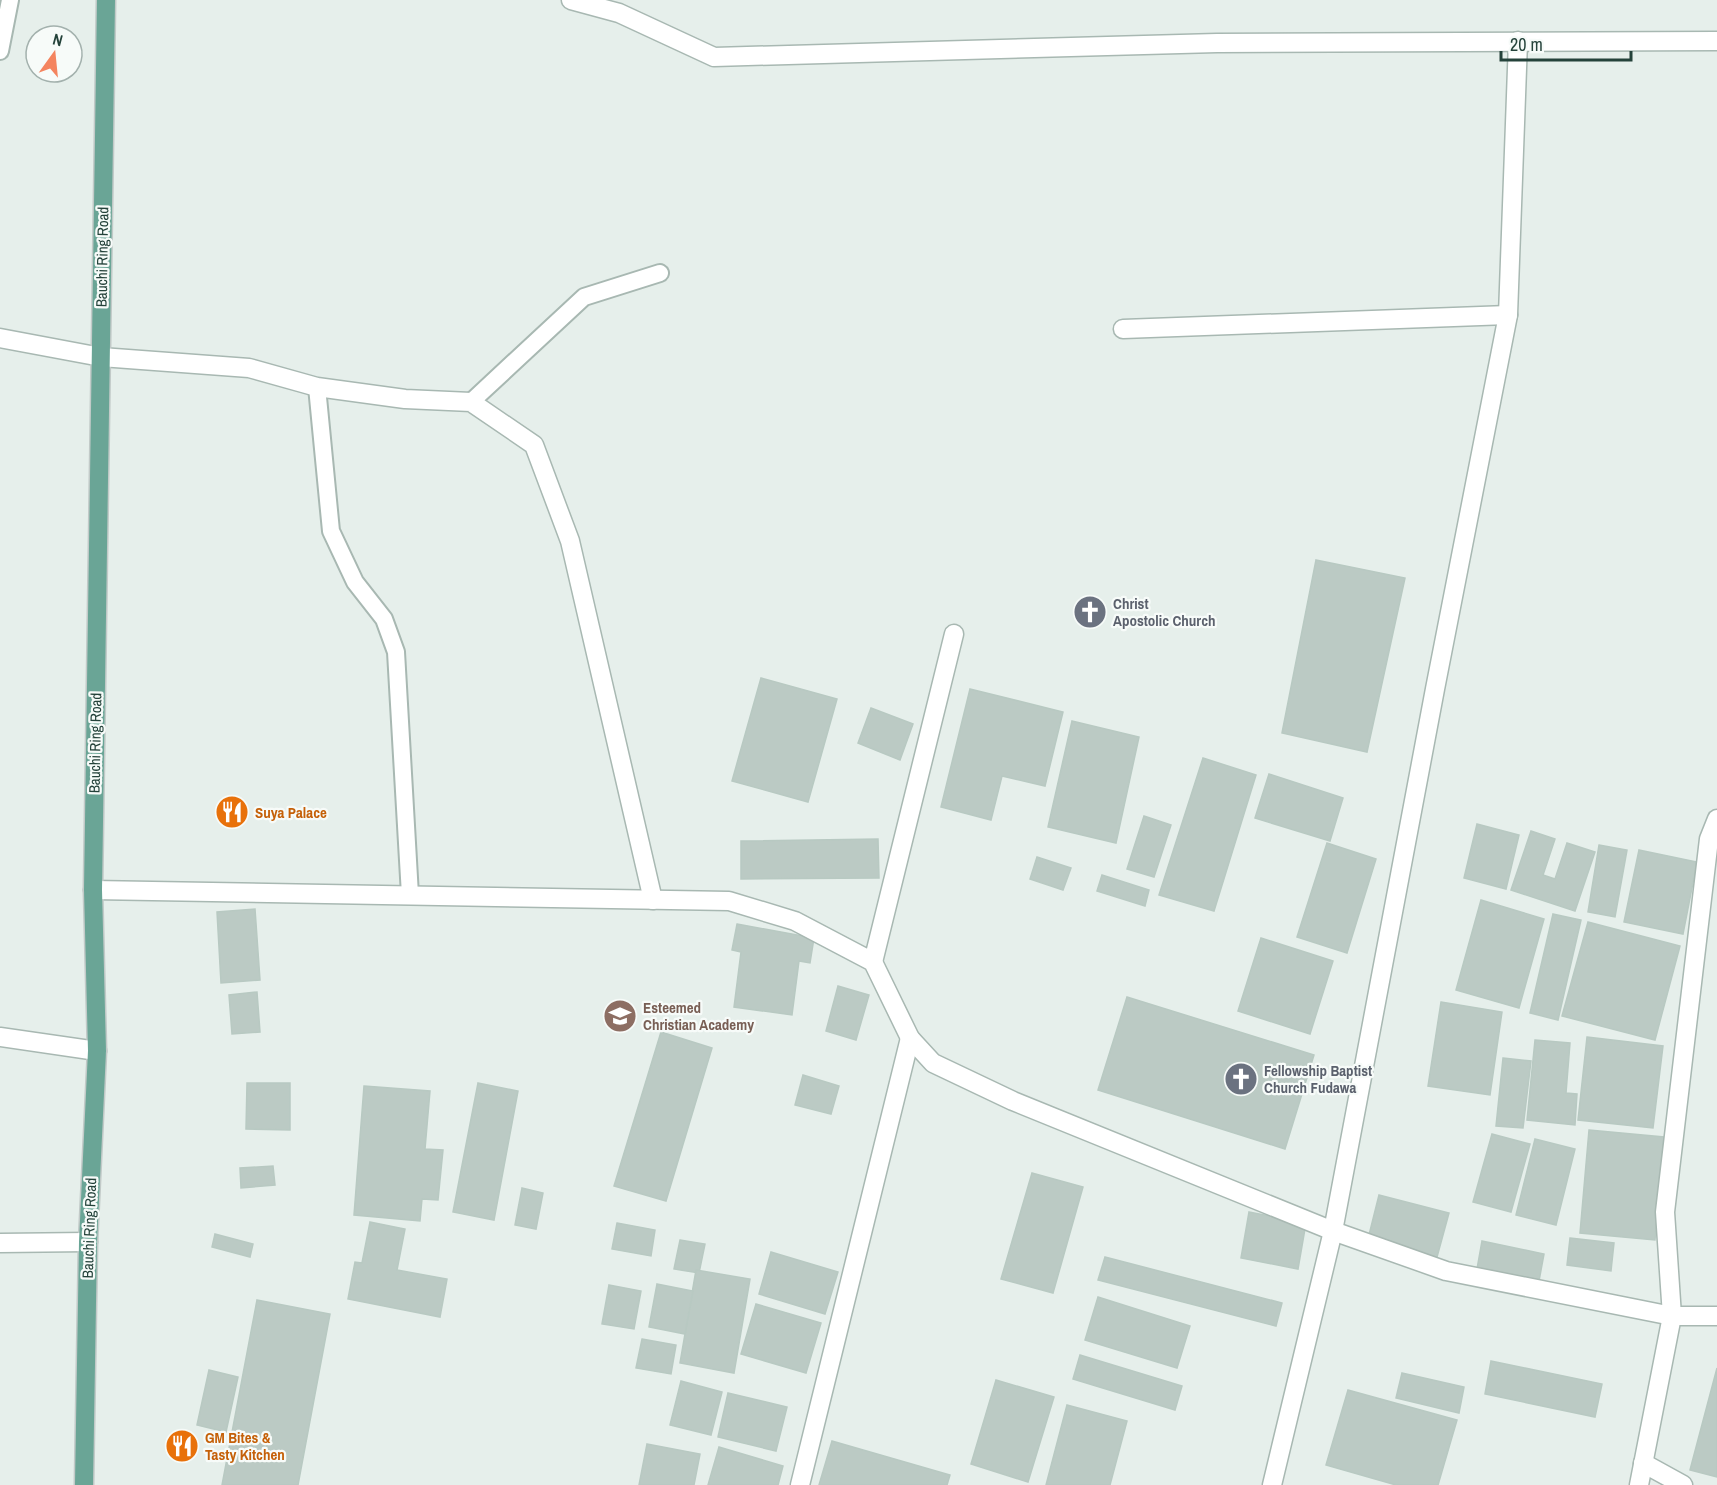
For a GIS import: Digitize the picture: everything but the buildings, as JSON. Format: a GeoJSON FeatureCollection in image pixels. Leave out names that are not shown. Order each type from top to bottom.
{"type":"FeatureCollection","features":[{"type":"Feature","properties":{"kind":"main road","name":"Bauchi Ring Road"},"geometry":{"type":"LineString","coordinates":[[84,1485],[87,1242],[97,1051],[93,890],[106,0]]}},
{"type":"Feature","properties":{"kind":"street"},"geometry":{"type":"LineString","coordinates":[[571,0],[619,13],[714,57],[1217,44],[1717,41]]}},
{"type":"Feature","properties":{"kind":"street"},"geometry":{"type":"LineString","coordinates":[[1272,1485],[1333,1232],[1508,315],[1518,42]]}},
{"type":"Feature","properties":{"kind":"street"},"geometry":{"type":"LineString","coordinates":[[1123,329],[1508,315]]}},
{"type":"Feature","properties":{"kind":"street"},"geometry":{"type":"LineString","coordinates":[[0,338],[101,357],[249,368],[317,387],[405,399],[471,402],[534,445],[570,541],[652,900]]}},
{"type":"Feature","properties":{"kind":"street"},"geometry":{"type":"LineString","coordinates":[[873,962],[954,634]]}},
{"type":"Feature","properties":{"kind":"street"},"geometry":{"type":"LineString","coordinates":[[1639,1485],[1672,1316],[1665,1212],[1711,881],[1709,839],[1717,819]]}},
{"type":"Feature","properties":{"kind":"street"},"geometry":{"type":"LineString","coordinates":[[93,890],[729,901],[795,921],[873,962],[910,1038],[933,1062],[1013,1101],[1333,1232],[1446,1271],[1672,1316],[1717,1316]]}},
{"type":"Feature","properties":{"kind":"street"},"geometry":{"type":"LineString","coordinates":[[0,1037],[97,1051]]}},
{"type":"Feature","properties":{"kind":"street"},"geometry":{"type":"LineString","coordinates":[[800,1485],[910,1038]]}},
{"type":"Feature","properties":{"kind":"street"},"geometry":{"type":"LineString","coordinates":[[0,1243],[87,1242]]}},
{"type":"Feature","properties":{"kind":"street"},"geometry":{"type":"LineString","coordinates":[[1643,1463],[1683,1485]]}},
{"type":"Feature","properties":{"kind":"lane"},"geometry":{"type":"LineString","coordinates":[[0,51],[10,0]]}},
{"type":"Feature","properties":{"kind":"lane"},"geometry":{"type":"LineString","coordinates":[[471,402],[584,297],[660,273]]}},
{"type":"Feature","properties":{"kind":"lane"},"geometry":{"type":"LineString","coordinates":[[317,387],[331,531],[355,582],[384,619],[396,652],[410,895]]}},
{"type":"Feature","properties":{"kind":"place","name":"Christ Apostolic Church"},"geometry":{"type":"Point","coordinates":[1090,612]}},
{"type":"Feature","properties":{"kind":"place","name":"Suya Palace"},"geometry":{"type":"Point","coordinates":[232,812]}},
{"type":"Feature","properties":{"kind":"place","name":"Esteemed Christian Academy"},"geometry":{"type":"Point","coordinates":[620,1016]}},
{"type":"Feature","properties":{"kind":"place","name":"Fellowship Baptist Church Fudawa"},"geometry":{"type":"Point","coordinates":[1241,1079]}},
{"type":"Feature","properties":{"kind":"place","name":"GM Bites & Tasty Kitchen"},"geometry":{"type":"Point","coordinates":[182,1446]}}]}
